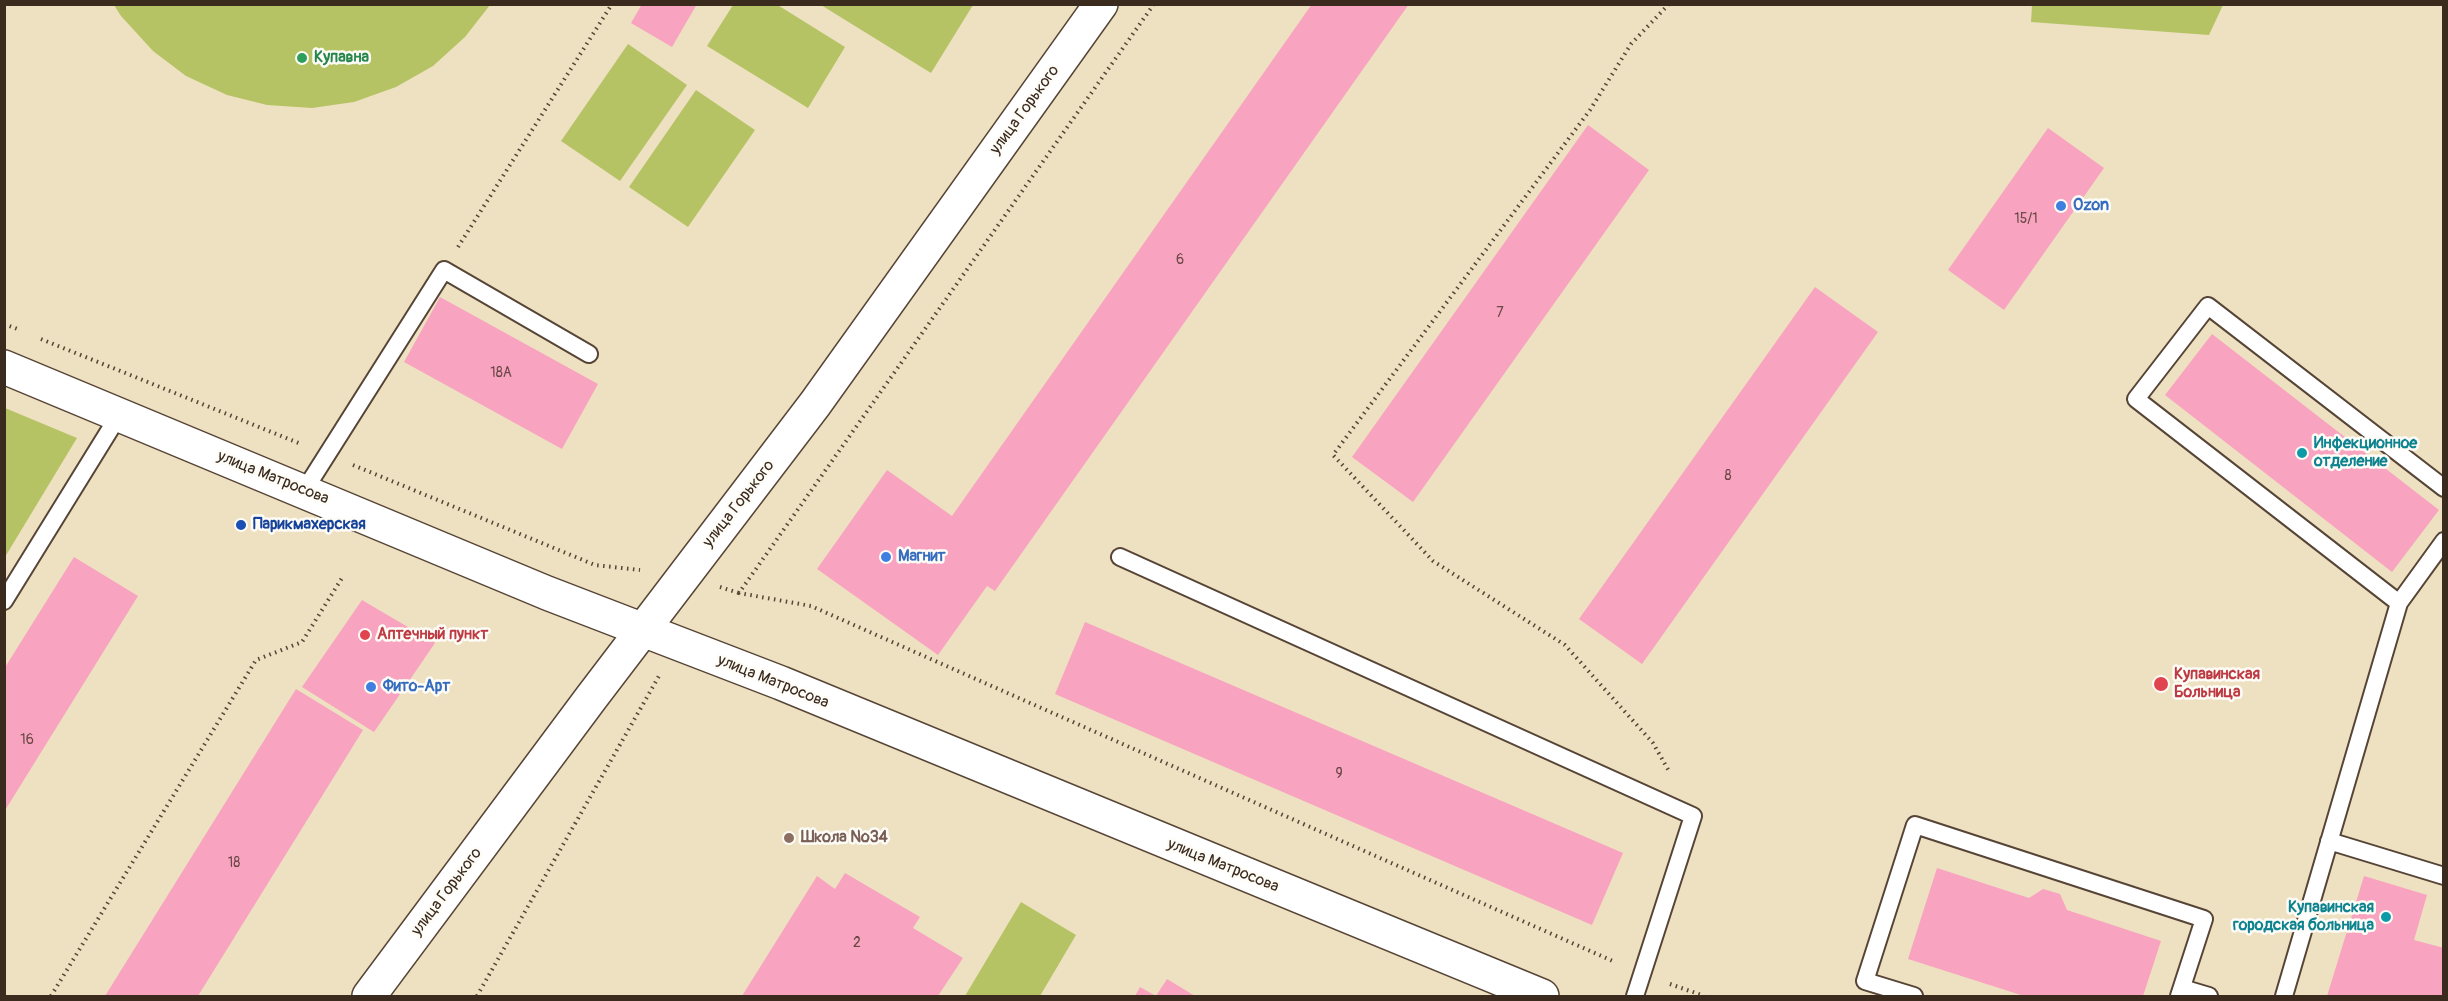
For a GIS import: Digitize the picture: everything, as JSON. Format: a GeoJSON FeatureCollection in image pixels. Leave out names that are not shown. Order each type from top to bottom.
{"type":"FeatureCollection","features":[{"type":"Feature","properties":{"kind":"street","name":"улица Горького"},"geometry":{"type":"LineString","coordinates":[[369,996],[643,629],[815,404],[1101,4]]}},
{"type":"Feature","properties":{"kind":"street","name":"улица Матросова"},"geometry":{"type":"LineString","coordinates":[[4,367],[536,588],[643,629],[1542,996]]}},
{"type":"Feature","properties":{"kind":"lane"},"geometry":{"type":"LineString","coordinates":[[304,491],[444,270],[589,354]]}},
{"type":"Feature","properties":{"kind":"lane"},"geometry":{"type":"LineString","coordinates":[[2399,603],[2136,399],[2208,306],[2444,488]]}},
{"type":"Feature","properties":{"kind":"lane"},"geometry":{"type":"LineString","coordinates":[[4,601],[120,415]]}},
{"type":"Feature","properties":{"kind":"lane"},"geometry":{"type":"LineString","coordinates":[[2284,996],[2399,603],[2444,541]]}},
{"type":"Feature","properties":{"kind":"lane"},"geometry":{"type":"LineString","coordinates":[[1120,557],[1693,816],[1635,996]]}},
{"type":"Feature","properties":{"kind":"lane"},"geometry":{"type":"LineString","coordinates":[[1914,996],[1865,981],[1915,825],[2204,919],[2180,992],[2209,996]]}},
{"type":"Feature","properties":{"kind":"lane"},"geometry":{"type":"LineString","coordinates":[[2329,841],[2444,876]]}},
{"type":"Feature","properties":{"kind":"path"},"geometry":{"type":"LineString","coordinates":[[444,270],[612,4]]}},
{"type":"Feature","properties":{"kind":"path"},"geometry":{"type":"LineString","coordinates":[[1154,4],[739,593],[811,606],[1642,974],[1704,996]]}},
{"type":"Feature","properties":{"kind":"path"},"geometry":{"type":"LineString","coordinates":[[1669,4],[1632,44],[1590,110],[1333,455],[1433,561],[1565,645],[1653,743],[1693,816]]}},
{"type":"Feature","properties":{"kind":"path"},"geometry":{"type":"LineString","coordinates":[[51,996],[256,660],[302,642],[342,578]]}},
{"type":"Feature","properties":{"kind":"path"},"geometry":{"type":"LineString","coordinates":[[477,996],[661,674]]}},
{"type":"Feature","properties":{"kind":"green space"},"geometry":{"type":"Polygon","coordinates":[[[776,4],[845,47],[808,108],[707,46],[733,5],[776,4]]]}},
{"type":"Feature","properties":{"kind":"green space","name":"Купавна"},"geometry":{"type":"Polygon","coordinates":[[[114,5],[490,5],[465,37],[433,66],[396,87],[354,102],[312,108],[267,105],[227,95],[186,76],[153,51],[114,5]]]}},
{"type":"Feature","properties":{"kind":"green space"},"geometry":{"type":"Polygon","coordinates":[[[821,5],[973,5],[931,73],[821,5]]]}},
{"type":"Feature","properties":{"kind":"green space"},"geometry":{"type":"Polygon","coordinates":[[[2032,5],[2223,5],[2209,35],[2031,22],[2032,5]]]}},
{"type":"Feature","properties":{"kind":"green space"},"geometry":{"type":"Polygon","coordinates":[[[628,44],[687,85],[620,181],[561,141],[628,44]]]}},
{"type":"Feature","properties":{"kind":"green space"},"geometry":{"type":"Polygon","coordinates":[[[696,90],[755,130],[688,227],[629,187],[696,90]]]}},
{"type":"Feature","properties":{"kind":"green space"},"geometry":{"type":"Polygon","coordinates":[[[5,408],[77,438],[5,557],[5,408]]]}},
{"type":"Feature","properties":{"kind":"green space"},"geometry":{"type":"Polygon","coordinates":[[[1021,902],[1076,935],[1040,996],[965,996],[1021,902]]]}},
{"type":"Feature","properties":{"kind":"building"},"geometry":{"type":"Polygon","coordinates":[[[642,4],[697,4],[672,47],[631,23],[642,4]]]}},
{"type":"Feature","properties":{"kind":"building"},"geometry":{"type":"Polygon","coordinates":[[[1312,4],[1409,4],[995,591],[987,586],[938,655],[817,569],[887,470],[952,516],[1312,4]]]}},
{"type":"Feature","properties":{"kind":"building"},"geometry":{"type":"Polygon","coordinates":[[[1588,125],[1649,170],[1413,502],[1352,457],[1588,125]]]}},
{"type":"Feature","properties":{"kind":"building"},"geometry":{"type":"Polygon","coordinates":[[[2048,128],[2104,168],[2004,310],[1948,270],[2048,128]]]}},
{"type":"Feature","properties":{"kind":"building"},"geometry":{"type":"Polygon","coordinates":[[[1815,287],[1878,332],[1642,664],[1579,619],[1815,287]]]}},
{"type":"Feature","properties":{"kind":"building"},"geometry":{"type":"Polygon","coordinates":[[[440,297],[598,384],[562,449],[404,362],[440,297]]]}},
{"type":"Feature","properties":{"kind":"building","name":"Инфекционное отделение"},"geometry":{"type":"Polygon","coordinates":[[[2212,334],[2439,510],[2392,572],[2165,395],[2212,334]]]}},
{"type":"Feature","properties":{"kind":"building"},"geometry":{"type":"Polygon","coordinates":[[[74,557],[138,596],[4,812],[4,669],[74,557]]]}},
{"type":"Feature","properties":{"kind":"building"},"geometry":{"type":"Polygon","coordinates":[[[362,600],[435,643],[374,732],[302,687],[362,600]]]}},
{"type":"Feature","properties":{"kind":"building"},"geometry":{"type":"Polygon","coordinates":[[[1085,622],[1623,853],[1592,925],[1055,694],[1085,622]]]}},
{"type":"Feature","properties":{"kind":"building"},"geometry":{"type":"Polygon","coordinates":[[[296,689],[363,730],[198,996],[105,996],[296,689]]]}},
{"type":"Feature","properties":{"kind":"building"},"geometry":{"type":"Polygon","coordinates":[[[1937,868],[2029,898],[2043,889],[2060,894],[2067,910],[2161,941],[2143,996],[2024,996],[1908,959],[1937,868]]]}},
{"type":"Feature","properties":{"kind":"building"},"geometry":{"type":"Polygon","coordinates":[[[845,873],[920,917],[913,928],[963,958],[938,996],[742,996],[817,876],[835,889],[845,873]]]}},
{"type":"Feature","properties":{"kind":"building","name":"Купавинская городская больница"},"geometry":{"type":"Polygon","coordinates":[[[2364,876],[2427,895],[2414,940],[2444,948],[2444,996],[2327,996],[2364,876]]]}},
{"type":"Feature","properties":{"kind":"building"},"geometry":{"type":"Polygon","coordinates":[[[1167,979],[1195,996],[1156,996],[1167,979]]]}},
{"type":"Feature","properties":{"kind":"building"},"geometry":{"type":"Polygon","coordinates":[[[1140,987],[1156,996],[1135,996],[1140,987]]]}},
{"type":"Feature","properties":{"kind":"place","name":"Купавна"},"geometry":{"type":"Point","coordinates":[302,58]}},
{"type":"Feature","properties":{"kind":"place","name":"Ozon"},"geometry":{"type":"Point","coordinates":[2061,206]}},
{"type":"Feature","properties":{"kind":"place","name":"Инфекционное отделение"},"geometry":{"type":"Point","coordinates":[2302,453]}},
{"type":"Feature","properties":{"kind":"place","name":"Парикмахерская"},"geometry":{"type":"Point","coordinates":[241,525]}},
{"type":"Feature","properties":{"kind":"place","name":"Магнит"},"geometry":{"type":"Point","coordinates":[886,557]}},
{"type":"Feature","properties":{"kind":"place","name":"Аптечный пункт"},"geometry":{"type":"Point","coordinates":[365,635]}},
{"type":"Feature","properties":{"kind":"place","name":"Купавинская Больница"},"geometry":{"type":"Point","coordinates":[2161,684]}},
{"type":"Feature","properties":{"kind":"place","name":"Фито-Арт"},"geometry":{"type":"Point","coordinates":[371,687]}},
{"type":"Feature","properties":{"kind":"place","name":"Школа №34"},"geometry":{"type":"Point","coordinates":[789,838]}},
{"type":"Feature","properties":{"kind":"place","name":"Купавинская городская больница"},"geometry":{"type":"Point","coordinates":[2386,917]}}]}
